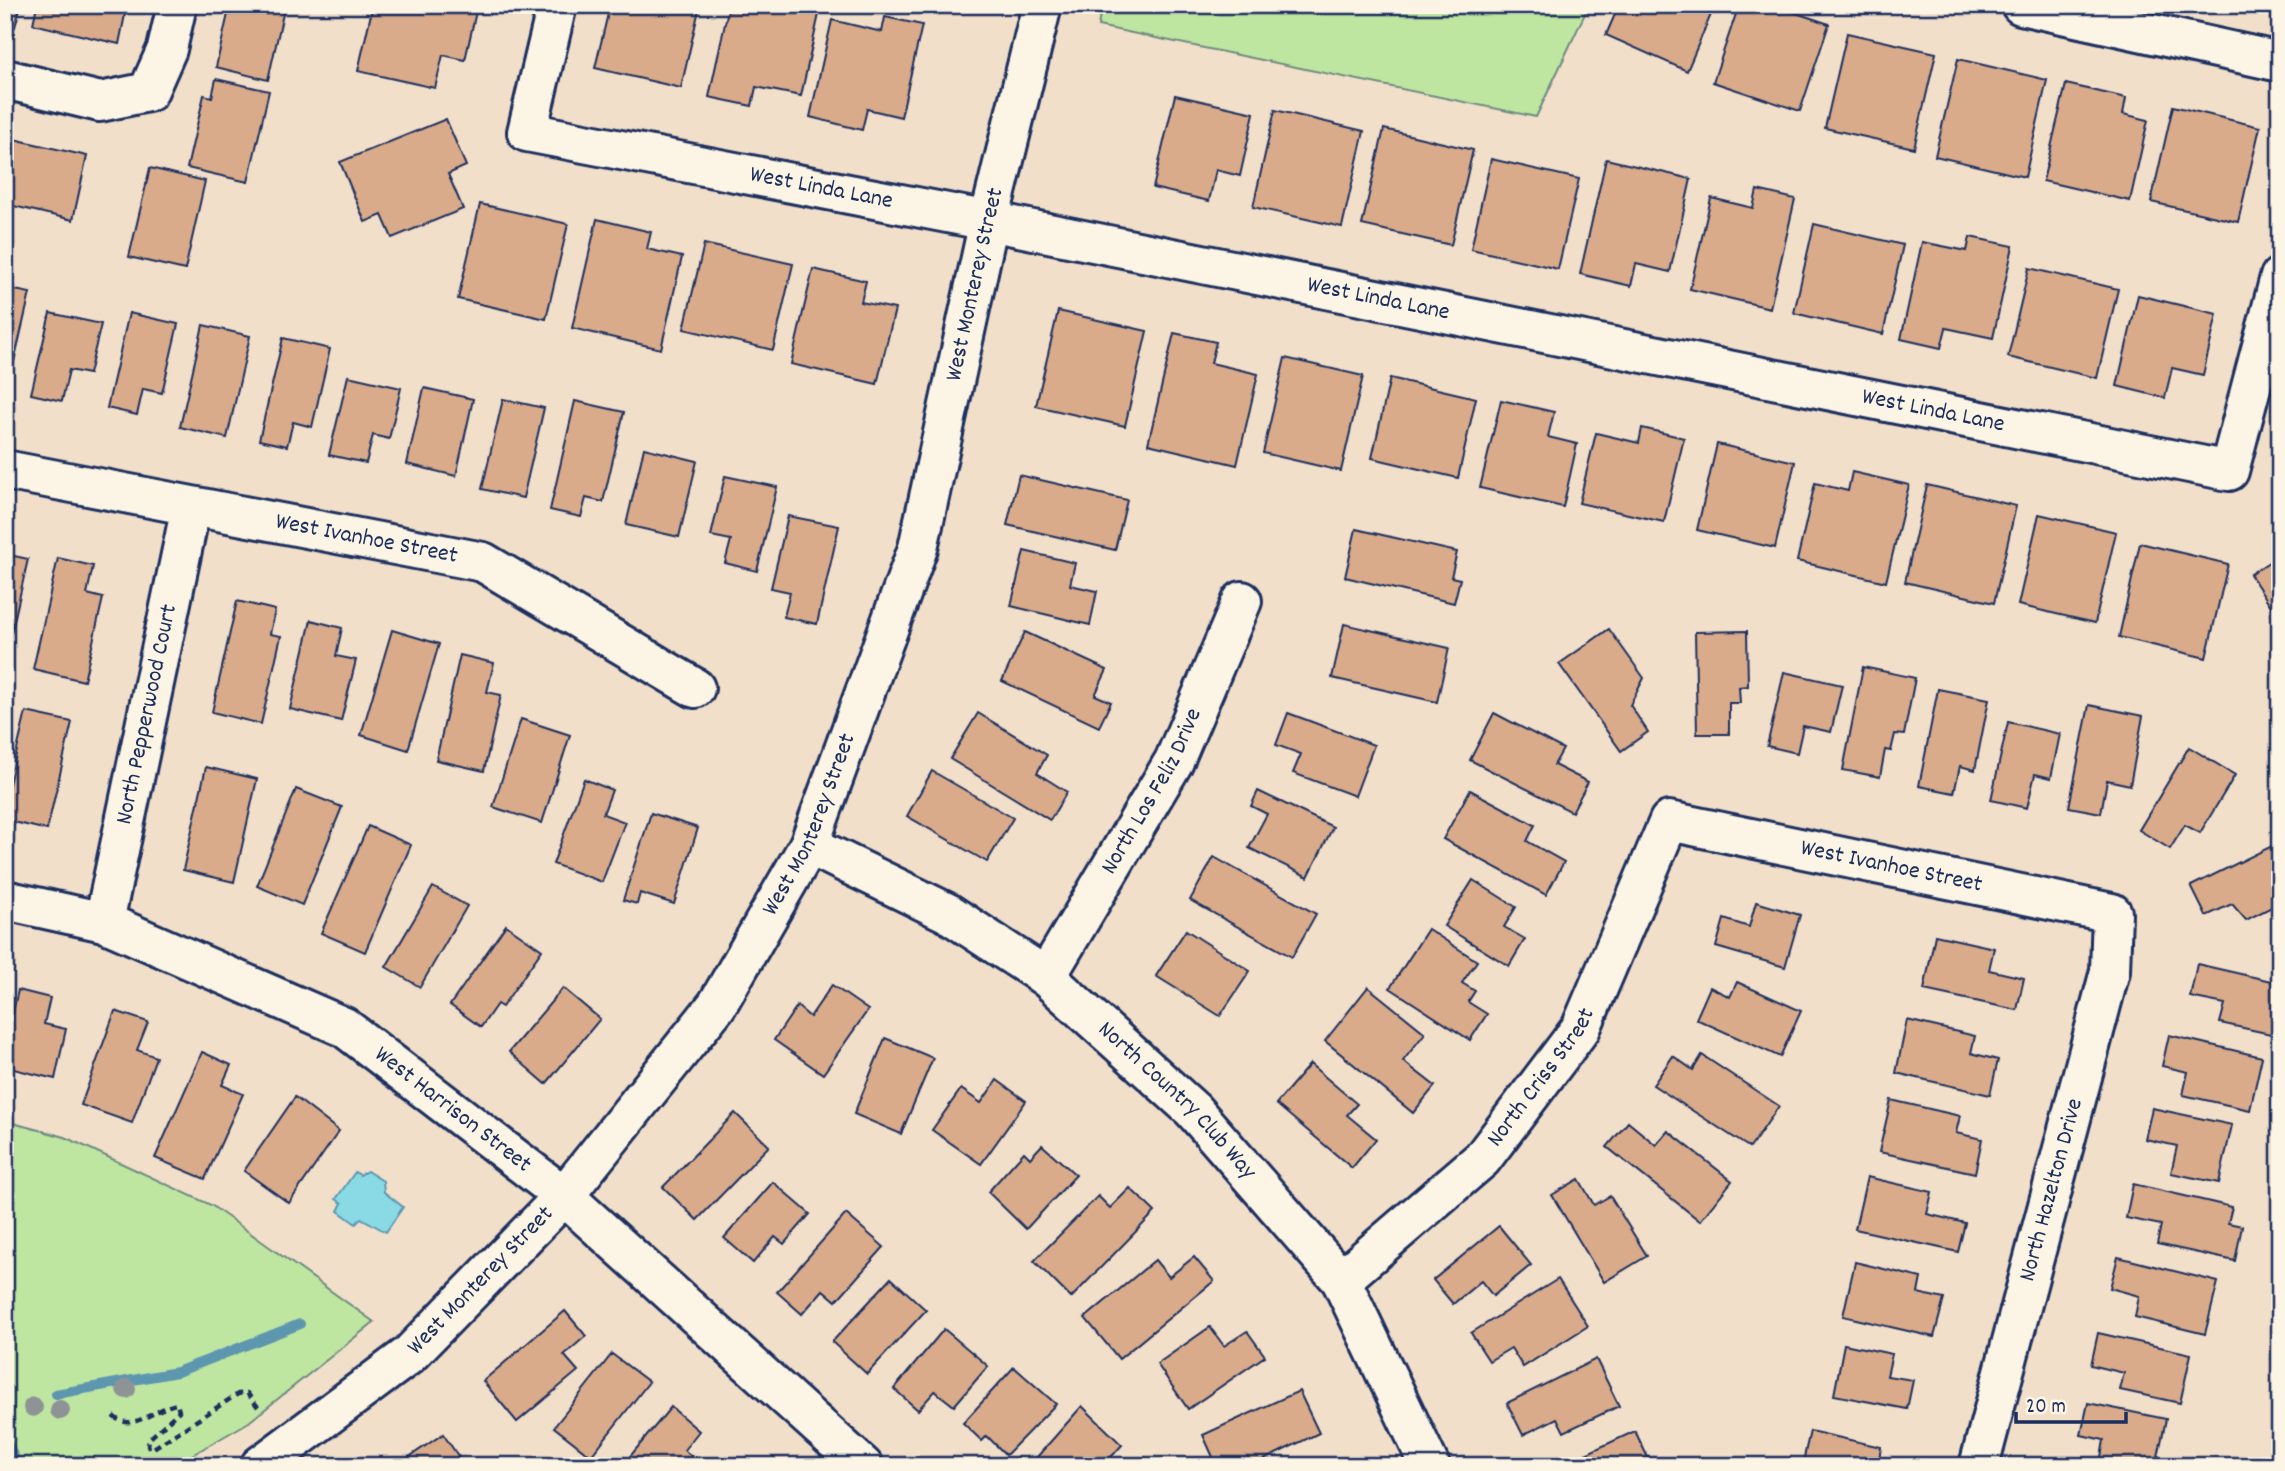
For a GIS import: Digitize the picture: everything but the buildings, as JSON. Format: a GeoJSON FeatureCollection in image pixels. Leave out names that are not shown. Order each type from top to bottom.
{"type":"FeatureCollection","features":[{"type":"Feature","properties":{"kind":"street"},"geometry":{"type":"LineString","coordinates":[[5,79],[100,102],[148,92],[167,49],[177,5]]}},
{"type":"Feature","properties":{"kind":"street","name":"West Linda Lane"},"geometry":{"type":"LineString","coordinates":[[557,5],[527,132],[989,221],[2229,471],[2280,277]]}},
{"type":"Feature","properties":{"kind":"street","name":"West Monterey Street"},"geometry":{"type":"LineString","coordinates":[[260,1466],[409,1355],[564,1196],[717,1004],[809,845],[918,548],[989,221],[1042,5]]}},
{"type":"Feature","properties":{"kind":"street"},"geometry":{"type":"LineString","coordinates":[[2021,5],[2280,62]]}},
{"type":"Feature","properties":{"kind":"street","name":"West Ivanhoe Street"},"geometry":{"type":"LineString","coordinates":[[5,470],[483,562],[695,688]]}},
{"type":"Feature","properties":{"kind":"street","name":"North Pepperwood Court"},"geometry":{"type":"LineString","coordinates":[[104,922],[191,507]]}},
{"type":"Feature","properties":{"kind":"street","name":"North Los Feliz Drive"},"geometry":{"type":"LineString","coordinates":[[1046,977],[1174,761],[1242,601]]}},
{"type":"Feature","properties":{"kind":"street","name":"West Ivanhoe Street"},"geometry":{"type":"LineString","coordinates":[[1669,821],[2112,913]]}},
{"type":"Feature","properties":{"kind":"street","name":"North Criss Street"},"geometry":{"type":"LineString","coordinates":[[1341,1280],[1482,1159],[1581,1028],[1669,821]]}},
{"type":"Feature","properties":{"kind":"street","name":"North Country Club Way"},"geometry":{"type":"LineString","coordinates":[[809,845],[948,913],[1046,977],[1193,1110],[1341,1280],[1430,1466]]}},
{"type":"Feature","properties":{"kind":"street","name":"West Harrison Street"},"geometry":{"type":"LineString","coordinates":[[5,900],[104,922],[344,1027],[564,1196],[863,1466]]}},
{"type":"Feature","properties":{"kind":"street","name":"North Hazelton Drive"},"geometry":{"type":"LineString","coordinates":[[1979,1466],[2110,971],[2112,913]]}},
{"type":"Feature","properties":{"kind":"path"},"geometry":{"type":"LineString","coordinates":[[113,1416],[118,1421],[131,1423],[162,1406],[177,1404],[179,1411],[149,1439],[148,1446],[152,1449],[238,1394],[247,1393],[258,1408]]}},
{"type":"Feature","properties":{"kind":"green space"},"geometry":{"type":"Polygon","coordinates":[[[1102,5],[1589,5],[1536,117],[1098,26],[1102,5]]]}},
{"type":"Feature","properties":{"kind":"green space"},"geometry":{"type":"Polygon","coordinates":[[[5,1121],[65,1137],[211,1205],[374,1322],[249,1422],[173,1466],[5,1466],[5,1121]]]}},
{"type":"Feature","properties":{"kind":"water"},"geometry":{"type":"Polygon","coordinates":[[[367,1171],[383,1181],[384,1192],[403,1207],[386,1232],[361,1218],[356,1224],[338,1211],[342,1203],[336,1199],[355,1172],[360,1175],[367,1171]]]}},
{"type":"Feature","properties":{"kind":"waterway"},"geometry":{"type":"LineString","coordinates":[[56,1394],[177,1372],[300,1324]]}},
{"type":"Feature","properties":{"kind":"waterway"},"geometry":{"type":"LineString","coordinates":[[5,1438],[18,1466]]}}]}
